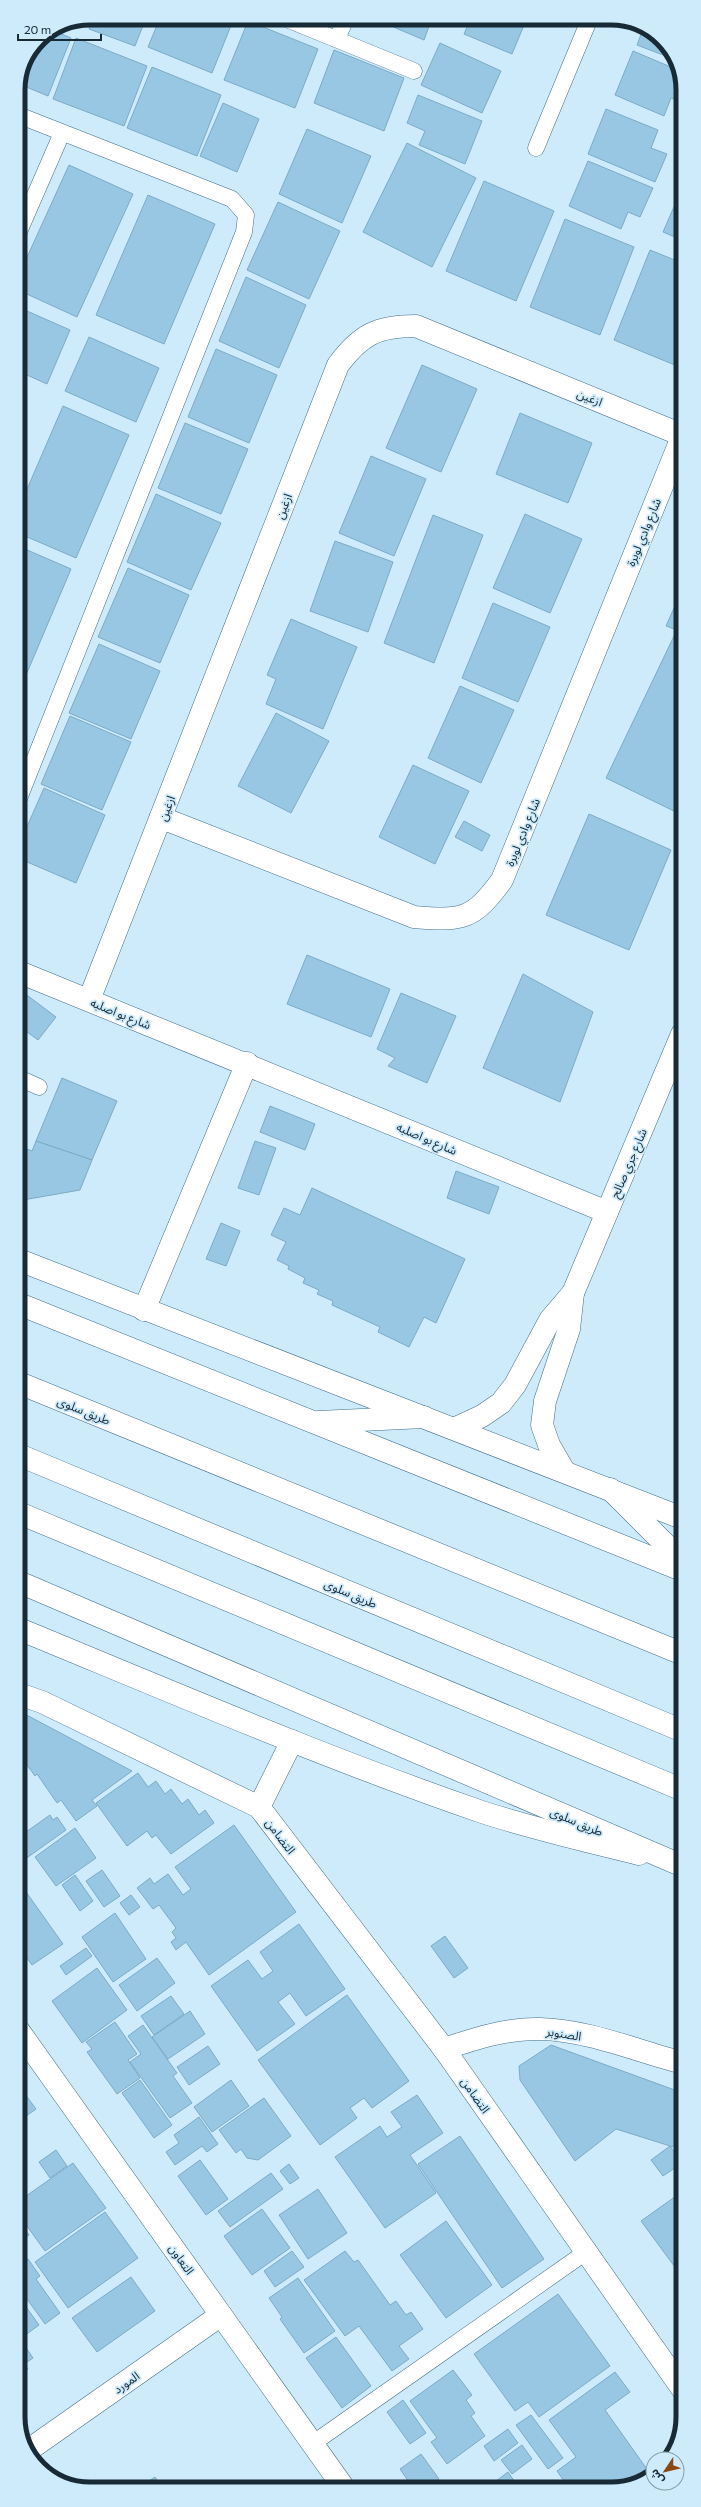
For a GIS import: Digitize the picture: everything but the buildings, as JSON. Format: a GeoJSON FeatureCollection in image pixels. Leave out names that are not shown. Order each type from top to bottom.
{"type":"FeatureCollection","features":[{"type":"Feature","properties":{"kind":"main road","name":"ازغين"},"geometry":{"type":"LineString","coordinates":[[89,1000],[162,818],[338,364],[352,346],[371,333],[393,326],[416,326],[676,434]]}},
{"type":"Feature","properties":{"kind":"main road","name":"شارع وادي لوبرة"},"geometry":{"type":"LineString","coordinates":[[162,818],[414,917],[444,919],[466,916],[487,900],[502,880],[676,451]]}},
{"type":"Feature","properties":{"kind":"main road","name":"شارع بو اصلبه"},"geometry":{"type":"LineString","coordinates":[[25,975],[246,1063],[607,1212]]}},
{"type":"Feature","properties":{"kind":"main road","name":"شارع جري صالح"},"geometry":{"type":"LineString","coordinates":[[456,1428],[482,1416],[501,1403],[515,1385],[550,1320],[572,1293],[676,1048]]}},
{"type":"Feature","properties":{"kind":"main road"},"geometry":{"type":"LineString","coordinates":[[144,1310],[246,1063]]}},
{"type":"Feature","properties":{"kind":"main road"},"geometry":{"type":"LineString","coordinates":[[25,1262],[144,1310],[456,1428],[676,1516]]}},
{"type":"Feature","properties":{"kind":"main road","name":"شارع جري صالح"},"geometry":{"type":"LineString","coordinates":[[564,1471],[549,1445],[542,1425],[545,1401],[569,1330],[572,1293]]}},
{"type":"Feature","properties":{"kind":"main road"},"geometry":{"type":"LineString","coordinates":[[25,1306],[676,1568]]}},
{"type":"Feature","properties":{"kind":"main road","name":"طريق سلوى"},"geometry":{"type":"LineString","coordinates":[[25,1385],[676,1652]]}},
{"type":"Feature","properties":{"kind":"main road"},"geometry":{"type":"LineString","coordinates":[[312,1422],[424,1417]]}},
{"type":"Feature","properties":{"kind":"main road","name":"طريق سلوى"},"geometry":{"type":"LineString","coordinates":[[25,1457],[676,1728]]}},
{"type":"Feature","properties":{"kind":"main road"},"geometry":{"type":"LineString","coordinates":[[610,1489],[676,1555]]}},
{"type":"Feature","properties":{"kind":"main road"},"geometry":{"type":"LineString","coordinates":[[25,1516],[676,1787]]}},
{"type":"Feature","properties":{"kind":"main road","name":"طريق سلوى"},"geometry":{"type":"LineString","coordinates":[[25,1585],[676,1864]]}},
{"type":"Feature","properties":{"kind":"main road","name":"طريق سلوى"},"geometry":{"type":"LineString","coordinates":[[25,1631],[292,1741],[483,1812],[567,1837],[676,1864]]}},
{"type":"Feature","properties":{"kind":"main road","name":"التضامن"},"geometry":{"type":"LineString","coordinates":[[25,1696],[42,1702],[259,1807],[444,2049],[676,2378]]}},
{"type":"Feature","properties":{"kind":"main road","name":"التضامن"},"geometry":{"type":"LineString","coordinates":[[259,1807],[292,1741]]}},
{"type":"Feature","properties":{"kind":"main road","name":"الصنوبر"},"geometry":{"type":"LineString","coordinates":[[444,2049],[475,2038],[539,2029],[575,2033],[676,2061]]}},
{"type":"Feature","properties":{"kind":"main road","name":"التعاون"},"geometry":{"type":"LineString","coordinates":[[25,2041],[340,2482]]}},
{"type":"Feature","properties":{"kind":"main road","name":"المورد"},"geometry":{"type":"LineString","coordinates":[[33,2447],[221,2315]]}},
{"type":"Feature","properties":{"kind":"lane"},"geometry":{"type":"LineString","coordinates":[[302,25],[414,71]]}},
{"type":"Feature","properties":{"kind":"lane"},"geometry":{"type":"LineString","coordinates":[[337,39],[343,25]]}},
{"type":"Feature","properties":{"kind":"lane"},"geometry":{"type":"LineString","coordinates":[[536,148],[587,25]]}},
{"type":"Feature","properties":{"kind":"lane"},"geometry":{"type":"LineString","coordinates":[[25,119],[232,199],[246,215],[244,232],[25,785]]}},
{"type":"Feature","properties":{"kind":"lane"},"geometry":{"type":"LineString","coordinates":[[25,218],[62,133]]}},
{"type":"Feature","properties":{"kind":"lane"},"geometry":{"type":"LineString","coordinates":[[25,1081],[39,1087]]}},
{"type":"Feature","properties":{"kind":"lane"},"geometry":{"type":"LineString","coordinates":[[312,2444],[586,2252]]}}]}
